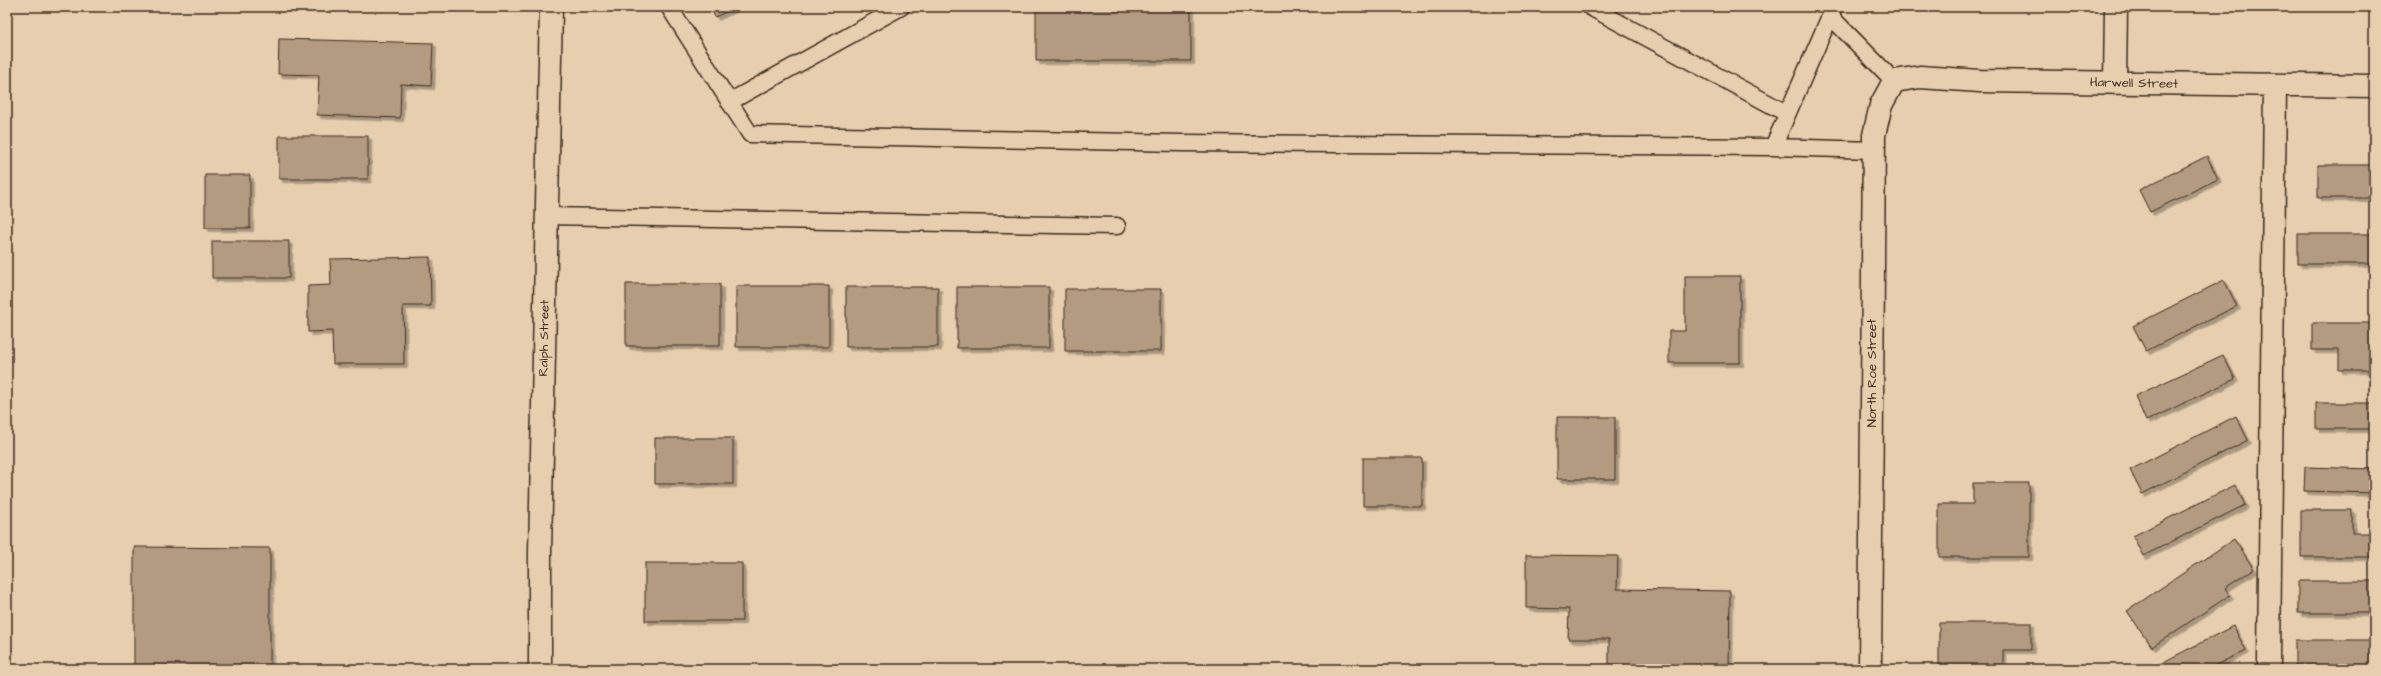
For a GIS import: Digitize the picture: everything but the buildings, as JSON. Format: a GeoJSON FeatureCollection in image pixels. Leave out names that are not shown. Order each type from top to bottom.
{"type":"FeatureCollection","features":[{"type":"Feature","properties":{"kind":"street","name":"Ralph Street"},"geometry":{"type":"LineString","coordinates":[[540,669],[540,553],[551,7]]}},
{"type":"Feature","properties":{"kind":"street"},"geometry":{"type":"LineString","coordinates":[[2114,83],[2116,7]]}},
{"type":"Feature","properties":{"kind":"street","name":"Harwell Street"},"geometry":{"type":"LineString","coordinates":[[1894,81],[1920,77],[1980,81],[2374,86]]}},
{"type":"Feature","properties":{"kind":"street","name":"North Roe Street"},"geometry":{"type":"LineString","coordinates":[[1870,669],[1874,135],[1881,105],[1894,81]]}},
{"type":"Feature","properties":{"kind":"street"},"geometry":{"type":"LineString","coordinates":[[2269,662],[2275,85]]}},
{"type":"Feature","properties":{"kind":"lane"},"geometry":{"type":"LineString","coordinates":[[669,7],[750,134],[1188,143],[1773,146],[1874,150]]}},
{"type":"Feature","properties":{"kind":"lane"},"geometry":{"type":"LineString","coordinates":[[730,102],[901,7]]}},
{"type":"Feature","properties":{"kind":"lane"},"geometry":{"type":"LineString","coordinates":[[1590,7],[1786,113]]}},
{"type":"Feature","properties":{"kind":"lane"},"geometry":{"type":"LineString","coordinates":[[1773,146],[1786,113],[1832,12],[1894,81]]}},
{"type":"Feature","properties":{"kind":"lane"},"geometry":{"type":"LineString","coordinates":[[547,216],[1117,226]]}}]}
